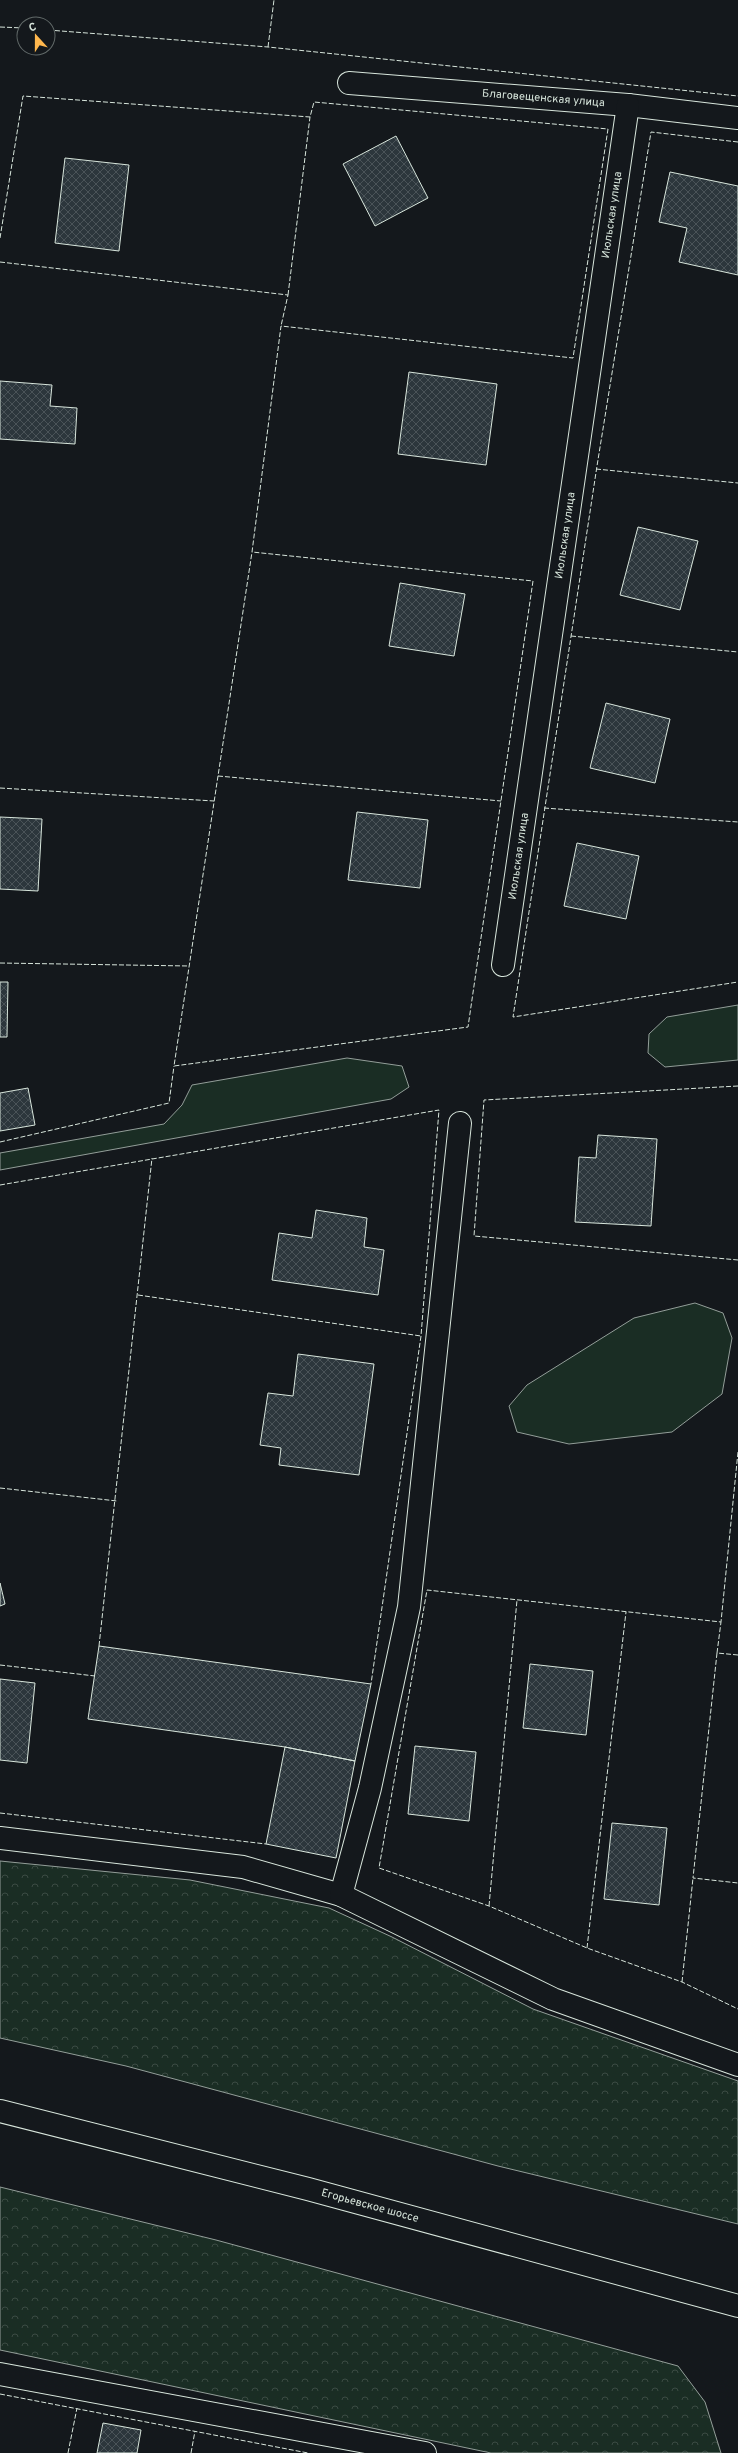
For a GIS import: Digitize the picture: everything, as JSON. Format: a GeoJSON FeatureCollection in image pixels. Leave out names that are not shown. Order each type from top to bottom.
{"type":"FeatureCollection","features":[{"type":"Feature","properties":{"kind":"street","name":"Благовещенская улица"},"geometry":{"type":"LineString","coordinates":[[349,82],[628,105],[738,118]]}},
{"type":"Feature","properties":{"kind":"street","name":"Июльская улица"},"geometry":{"type":"LineString","coordinates":[[503,965],[628,105]]}},
{"type":"Feature","properties":{"kind":"street"},"geometry":{"type":"LineString","coordinates":[[341,1895],[370,1788],[409,1607],[460,1123]]}},
{"type":"Feature","properties":{"kind":"street"},"geometry":{"type":"LineString","coordinates":[[0,1838],[243,1867],[341,1895],[553,1999],[738,2065]]}},
{"type":"Feature","properties":{"kind":"street","name":"Егорьевское шоссе"},"geometry":{"type":"LineString","coordinates":[[0,2111],[308,2189],[738,2306]]}},
{"type":"Feature","properties":{"kind":"street"},"geometry":{"type":"LineString","coordinates":[[0,2374],[425,2453]]}},
{"type":"Feature","properties":{"kind":"green space"},"geometry":{"type":"Polygon","coordinates":[[[738,1005],[738,1060],[665,1067],[648,1053],[649,1034],[667,1017],[738,1005]]]}},
{"type":"Feature","properties":{"kind":"green space"},"geometry":{"type":"Polygon","coordinates":[[[347,1058],[402,1066],[409,1087],[391,1099],[0,1170],[0,1153],[164,1124],[182,1105],[192,1085],[347,1058]]]}},
{"type":"Feature","properties":{"kind":"green space"},"geometry":{"type":"Polygon","coordinates":[[[695,1303],[723,1313],[732,1338],[722,1394],[672,1432],[569,1444],[517,1432],[509,1406],[527,1385],[634,1318],[695,1303]]]}},
{"type":"Feature","properties":{"kind":"green space"},"geometry":{"type":"Polygon","coordinates":[[[0,1861],[190,1880],[329,1908],[392,1937],[533,2009],[738,2081],[738,2224],[498,2166],[126,2066],[0,2038],[0,1861]]]}},
{"type":"Feature","properties":{"kind":"green space"},"geometry":{"type":"Polygon","coordinates":[[[0,2187],[216,2240],[678,2366],[705,2402],[721,2453],[491,2453],[0,2350],[0,2187]]]}},
{"type":"Feature","properties":{"kind":"building"},"geometry":{"type":"Polygon","coordinates":[[[396,136],[428,198],[375,226],[343,164],[396,136]]]}},
{"type":"Feature","properties":{"kind":"building"},"geometry":{"type":"Polygon","coordinates":[[[65,158],[129,165],[119,251],[55,243],[65,158]]]}},
{"type":"Feature","properties":{"kind":"building"},"geometry":{"type":"Polygon","coordinates":[[[670,172],[738,186],[738,275],[679,262],[687,228],[659,222],[670,172]]]}},
{"type":"Feature","properties":{"kind":"building"},"geometry":{"type":"Polygon","coordinates":[[[409,372],[497,384],[486,465],[398,454],[409,372]]]}},
{"type":"Feature","properties":{"kind":"building"},"geometry":{"type":"Polygon","coordinates":[[[0,381],[52,385],[50,406],[77,408],[75,444],[0,439],[0,381]]]}},
{"type":"Feature","properties":{"kind":"building"},"geometry":{"type":"Polygon","coordinates":[[[638,527],[698,541],[680,610],[620,595],[638,527]]]}},
{"type":"Feature","properties":{"kind":"building"},"geometry":{"type":"Polygon","coordinates":[[[400,583],[465,594],[454,656],[389,646],[400,583]]]}},
{"type":"Feature","properties":{"kind":"building"},"geometry":{"type":"Polygon","coordinates":[[[606,703],[670,719],[655,783],[590,768],[606,703]]]}},
{"type":"Feature","properties":{"kind":"building"},"geometry":{"type":"Polygon","coordinates":[[[357,812],[428,820],[420,888],[348,880],[357,812]]]}},
{"type":"Feature","properties":{"kind":"building"},"geometry":{"type":"Polygon","coordinates":[[[0,817],[42,819],[38,891],[0,889],[0,817]]]}},
{"type":"Feature","properties":{"kind":"building"},"geometry":{"type":"Polygon","coordinates":[[[577,843],[639,856],[626,919],[564,906],[577,843]]]}},
{"type":"Feature","properties":{"kind":"building"},"geometry":{"type":"Polygon","coordinates":[[[0,982],[8,982],[7,1037],[0,1037],[0,982]]]}},
{"type":"Feature","properties":{"kind":"building"},"geometry":{"type":"Polygon","coordinates":[[[28,1088],[35,1125],[0,1131],[0,1093],[28,1088]]]}},
{"type":"Feature","properties":{"kind":"building"},"geometry":{"type":"Polygon","coordinates":[[[598,1135],[657,1139],[651,1226],[575,1222],[579,1157],[596,1158],[598,1135]]]}},
{"type":"Feature","properties":{"kind":"building"},"geometry":{"type":"Polygon","coordinates":[[[316,1210],[367,1218],[364,1247],[384,1250],[378,1295],[272,1280],[279,1233],[312,1238],[316,1210]]]}},
{"type":"Feature","properties":{"kind":"building"},"geometry":{"type":"Polygon","coordinates":[[[298,1354],[374,1364],[359,1475],[279,1465],[281,1448],[260,1445],[268,1393],[293,1396],[298,1354]]]}},
{"type":"Feature","properties":{"kind":"building"},"geometry":{"type":"Polygon","coordinates":[[[0,1583],[5,1604],[0,1606],[0,1583]]]}},
{"type":"Feature","properties":{"kind":"building"},"geometry":{"type":"Polygon","coordinates":[[[99,1646],[371,1684],[355,1761],[285,1747],[88,1719],[99,1646]]]}},
{"type":"Feature","properties":{"kind":"building"},"geometry":{"type":"Polygon","coordinates":[[[530,1664],[593,1671],[586,1735],[523,1728],[530,1664]]]}},
{"type":"Feature","properties":{"kind":"building"},"geometry":{"type":"Polygon","coordinates":[[[0,1679],[35,1683],[27,1763],[0,1760],[0,1679]]]}},
{"type":"Feature","properties":{"kind":"building"},"geometry":{"type":"Polygon","coordinates":[[[415,1746],[476,1752],[469,1821],[408,1814],[415,1746]]]}},
{"type":"Feature","properties":{"kind":"building"},"geometry":{"type":"Polygon","coordinates":[[[285,1747],[355,1761],[336,1858],[266,1844],[285,1747]]]}},
{"type":"Feature","properties":{"kind":"building"},"geometry":{"type":"Polygon","coordinates":[[[612,1823],[667,1828],[659,1905],[604,1899],[612,1823]]]}},
{"type":"Feature","properties":{"kind":"building"},"geometry":{"type":"Polygon","coordinates":[[[103,2423],[141,2430],[137,2453],[97,2453],[103,2423]]]}},
{"type":"Feature","properties":{"kind":"fence"},"geometry":{"type":"LineString","coordinates":[[268,47],[274,0]]}},
{"type":"Feature","properties":{"kind":"fence"},"geometry":{"type":"LineString","coordinates":[[0,27],[16,28]]}},
{"type":"Feature","properties":{"kind":"fence"},"geometry":{"type":"LineString","coordinates":[[56,31],[268,47],[738,96]]}},
{"type":"Feature","properties":{"kind":"fence"},"geometry":{"type":"LineString","coordinates":[[0,238],[23,96],[310,117],[314,102],[608,129],[573,358],[281,326],[252,552],[533,581],[468,1027],[174,1066],[252,552]]}},
{"type":"Feature","properties":{"kind":"fence"},"geometry":{"type":"LineString","coordinates":[[288,295],[310,117]]}},
{"type":"Feature","properties":{"kind":"fence"},"geometry":{"type":"LineString","coordinates":[[738,142],[651,132],[597,466],[513,1017],[738,982]]}},
{"type":"Feature","properties":{"kind":"fence"},"geometry":{"type":"LineString","coordinates":[[0,262],[288,295],[281,326]]}},
{"type":"Feature","properties":{"kind":"fence"},"geometry":{"type":"LineString","coordinates":[[596,469],[738,483]]}},
{"type":"Feature","properties":{"kind":"fence"},"geometry":{"type":"LineString","coordinates":[[571,636],[738,652]]}},
{"type":"Feature","properties":{"kind":"fence"},"geometry":{"type":"LineString","coordinates":[[218,776],[501,801]]}},
{"type":"Feature","properties":{"kind":"fence"},"geometry":{"type":"LineString","coordinates":[[0,788],[214,801]]}},
{"type":"Feature","properties":{"kind":"fence"},"geometry":{"type":"LineString","coordinates":[[544,808],[738,822]]}},
{"type":"Feature","properties":{"kind":"fence"},"geometry":{"type":"LineString","coordinates":[[0,963],[189,966]]}},
{"type":"Feature","properties":{"kind":"fence"},"geometry":{"type":"LineString","coordinates":[[0,1142],[169,1103],[174,1066]]}},
{"type":"Feature","properties":{"kind":"fence"},"geometry":{"type":"LineString","coordinates":[[738,1086],[484,1100],[474,1236],[738,1260]]}},
{"type":"Feature","properties":{"kind":"fence"},"geometry":{"type":"LineString","coordinates":[[0,1185],[439,1110],[421,1336],[371,1684]]}},
{"type":"Feature","properties":{"kind":"fence"},"geometry":{"type":"LineString","coordinates":[[99,1646],[152,1158]]}},
{"type":"Feature","properties":{"kind":"fence"},"geometry":{"type":"LineString","coordinates":[[138,1295],[421,1336]]}},
{"type":"Feature","properties":{"kind":"fence"},"geometry":{"type":"LineString","coordinates":[[738,1452],[721,1622],[427,1590],[379,1868],[489,1906],[587,1948],[682,1982],[738,2009]]}},
{"type":"Feature","properties":{"kind":"fence"},"geometry":{"type":"LineString","coordinates":[[0,1488],[117,1501]]}},
{"type":"Feature","properties":{"kind":"fence"},"geometry":{"type":"LineString","coordinates":[[489,1906],[517,1600]]}},
{"type":"Feature","properties":{"kind":"fence"},"geometry":{"type":"LineString","coordinates":[[587,1948],[626,1612]]}},
{"type":"Feature","properties":{"kind":"fence"},"geometry":{"type":"LineString","coordinates":[[717,1653],[721,1622]]}},
{"type":"Feature","properties":{"kind":"fence"},"geometry":{"type":"LineString","coordinates":[[738,1655],[717,1653],[693,1878],[738,1883]]}},
{"type":"Feature","properties":{"kind":"fence"},"geometry":{"type":"LineString","coordinates":[[0,1665],[95,1676]]}},
{"type":"Feature","properties":{"kind":"fence"},"geometry":{"type":"LineString","coordinates":[[0,1813],[266,1844]]}},
{"type":"Feature","properties":{"kind":"fence"},"geometry":{"type":"LineString","coordinates":[[682,1982],[693,1878]]}},
{"type":"Feature","properties":{"kind":"fence"},"geometry":{"type":"LineString","coordinates":[[0,2394],[308,2453]]}},
{"type":"Feature","properties":{"kind":"fence"},"geometry":{"type":"LineString","coordinates":[[68,2453],[77,2408]]}},
{"type":"Feature","properties":{"kind":"fence"},"geometry":{"type":"LineString","coordinates":[[191,2453],[195,2431]]}}]}
